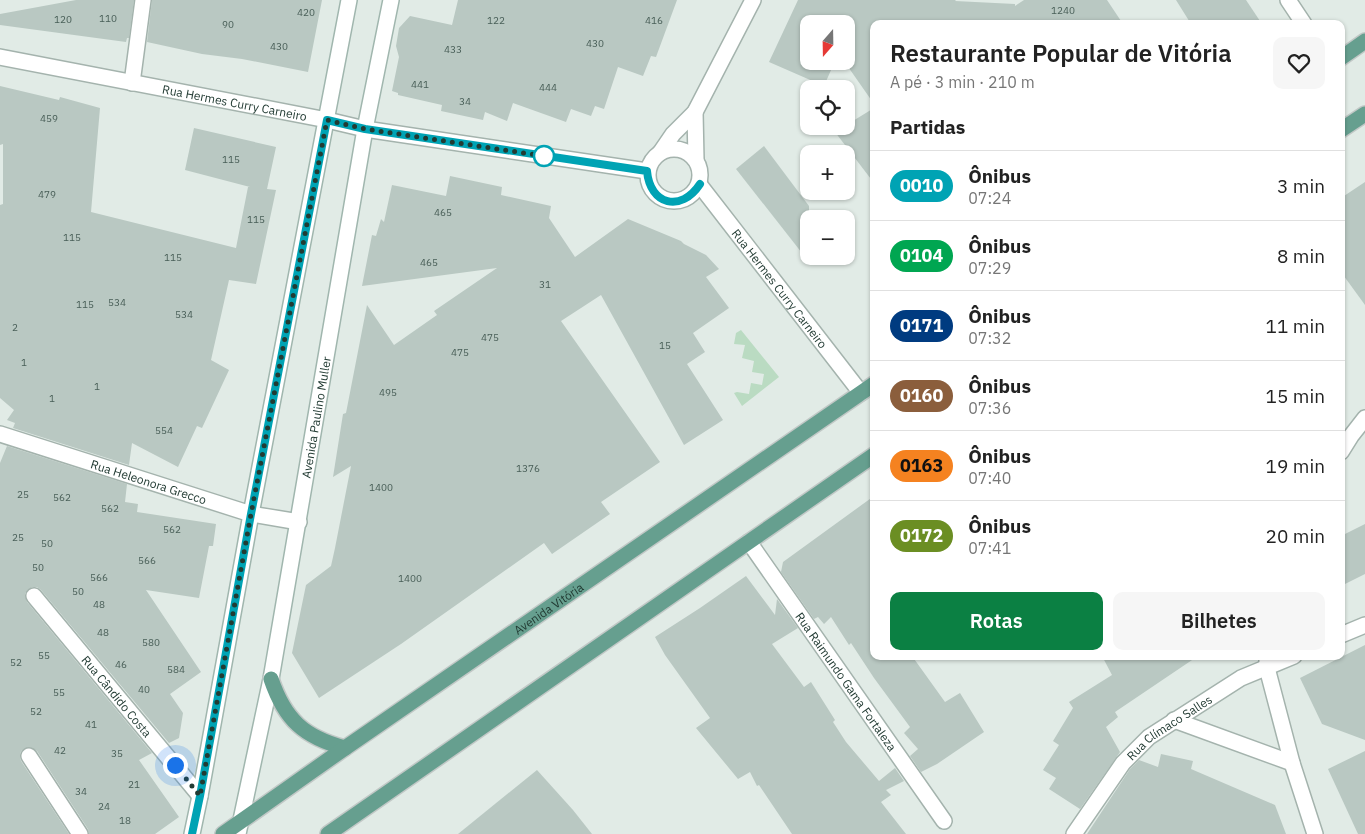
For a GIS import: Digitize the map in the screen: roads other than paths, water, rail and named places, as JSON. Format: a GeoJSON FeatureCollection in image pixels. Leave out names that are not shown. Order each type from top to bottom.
{"type":"FeatureCollection","features":[{"type":"Feature","properties":{"kind":"main road"},"geometry":{"type":"LineString","coordinates":[[1345,55],[1365,41]]}},
{"type":"Feature","properties":{"kind":"main road"},"geometry":{"type":"LineString","coordinates":[[1345,127],[1365,114]]}},
{"type":"Feature","properties":{"kind":"main road","name":"Avenida Vitória"},"geometry":{"type":"LineString","coordinates":[[223,834],[239,828],[345,748],[870,387]]}},
{"type":"Feature","properties":{"kind":"main road"},"geometry":{"type":"LineString","coordinates":[[328,834],[870,458]]}},
{"type":"Feature","properties":{"kind":"main road"},"geometry":{"type":"LineString","coordinates":[[271,679],[276,696],[286,712],[298,725],[315,738],[345,748]]}},
{"type":"Feature","properties":{"kind":"street"},"geometry":{"type":"LineString","coordinates":[[132,83],[144,0]]}},
{"type":"Feature","properties":{"kind":"street"},"geometry":{"type":"LineString","coordinates":[[192,834],[349,0]]}},
{"type":"Feature","properties":{"kind":"street","name":"Avenida Paulino Muller"},"geometry":{"type":"LineString","coordinates":[[239,828],[271,679],[365,129],[391,0]]}},
{"type":"Feature","properties":{"kind":"street"},"geometry":{"type":"LineString","coordinates":[[700,184],[694,194],[684,200],[673,202],[662,199],[654,192],[648,182],[647,171],[652,161],[673,134],[695,112],[753,0]]}},
{"type":"Feature","properties":{"kind":"street"},"geometry":{"type":"LineString","coordinates":[[1288,0],[1301,20]]}},
{"type":"Feature","properties":{"kind":"street","name":"Rua Hermes Curry Carneiro"},"geometry":{"type":"LineString","coordinates":[[0,57],[365,129],[647,171]]}},
{"type":"Feature","properties":{"kind":"street","name":"Rua Hermes Curry Carneiro"},"geometry":{"type":"LineString","coordinates":[[695,112],[696,160],[701,173],[700,184],[861,393]]}},
{"type":"Feature","properties":{"kind":"street"},"geometry":{"type":"LineString","coordinates":[[660,153],[669,149],[681,149],[691,154],[696,160]]}},
{"type":"Feature","properties":{"kind":"street"},"geometry":{"type":"LineString","coordinates":[[1345,446],[1365,418]]}},
{"type":"Feature","properties":{"kind":"street","name":"Rua Heleonora Grecco"},"geometry":{"type":"LineString","coordinates":[[0,434],[251,514],[299,522]]}},
{"type":"Feature","properties":{"kind":"street","name":"Rua Raimundo Gama Fortaleza"},"geometry":{"type":"LineString","coordinates":[[749,542],[944,821]]}},
{"type":"Feature","properties":{"kind":"street","name":"Rua Cândido Costa"},"geometry":{"type":"LineString","coordinates":[[34,596],[200,796]]}},
{"type":"Feature","properties":{"kind":"street"},"geometry":{"type":"LineString","coordinates":[[1345,634],[1365,625]]}},
{"type":"Feature","properties":{"kind":"street"},"geometry":{"type":"LineString","coordinates":[[1267,662],[1292,763],[1315,834]]}},
{"type":"Feature","properties":{"kind":"street","name":"Rua Clímaco Salles"},"geometry":{"type":"LineString","coordinates":[[1074,834],[1123,764],[1149,737],[1267,662]]}},
{"type":"Feature","properties":{"kind":"street"},"geometry":{"type":"LineString","coordinates":[[1174,720],[1292,763]]}},
{"type":"Feature","properties":{"kind":"street"},"geometry":{"type":"LineString","coordinates":[[29,756],[80,834]]}}]}
